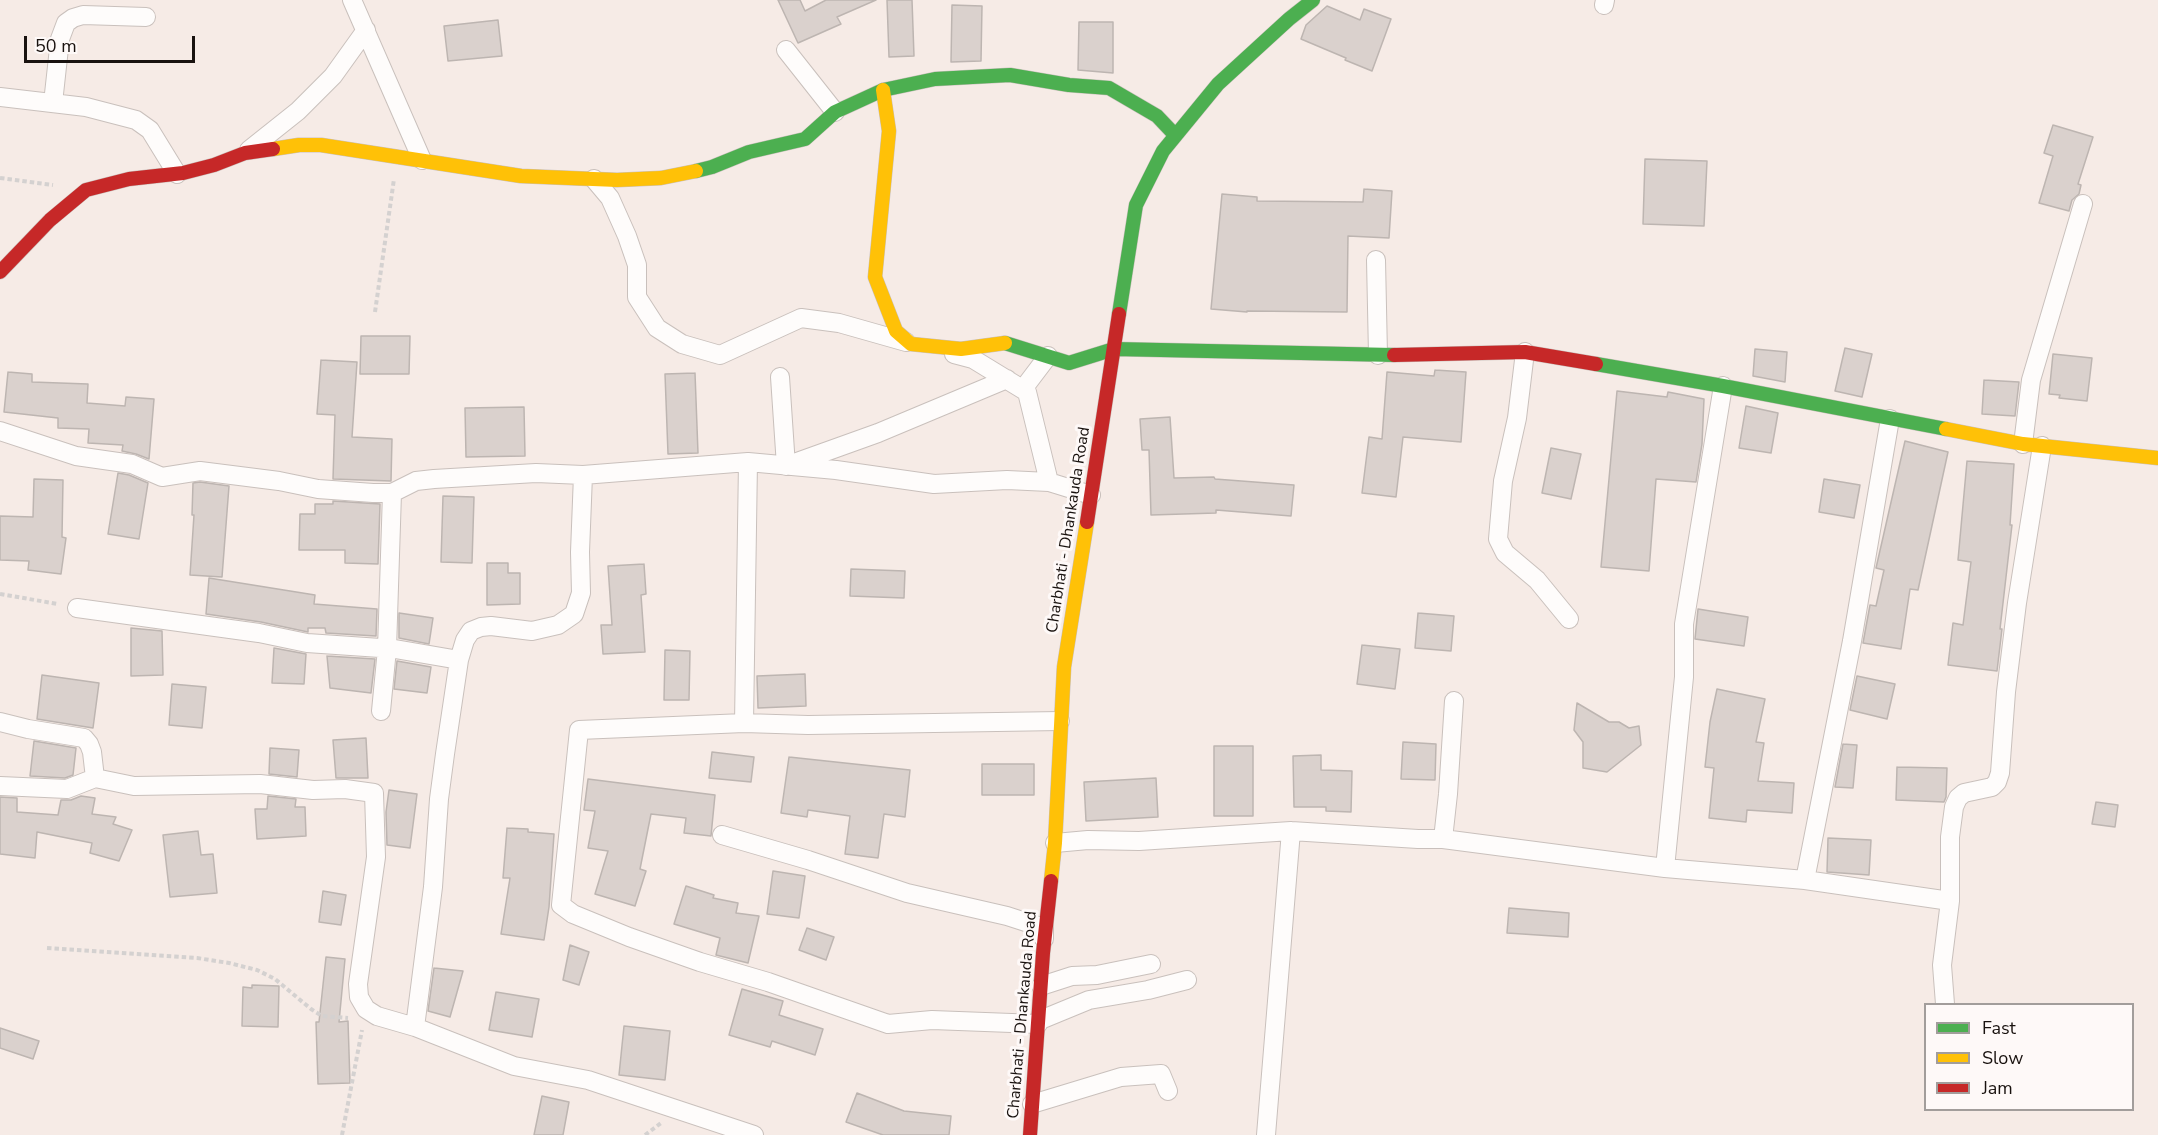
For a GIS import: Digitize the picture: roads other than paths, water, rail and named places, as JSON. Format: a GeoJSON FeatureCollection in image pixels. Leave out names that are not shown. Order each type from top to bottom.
{"type":"FeatureCollection","features":[{"type":"Feature","properties":{"kind":"street"},"geometry":{"type":"LineString","coordinates":[[352,0],[422,160]]}},
{"type":"Feature","properties":{"kind":"street","name":"Charbhati - Dhankauda Road"},"geometry":{"type":"LineString","coordinates":[[1030,1135],[1043,953],[1055,843],[1064,667],[1136,206],[1162,151],[1218,84],[1313,0]]}},
{"type":"Feature","properties":{"kind":"street"},"geometry":{"type":"LineString","coordinates":[[53,103],[60,39],[66,23],[72,18],[83,15],[146,17]]}},
{"type":"Feature","properties":{"kind":"street"},"geometry":{"type":"LineString","coordinates":[[245,153],[298,111],[333,76],[366,30]]}},
{"type":"Feature","properties":{"kind":"street"},"geometry":{"type":"LineString","coordinates":[[786,50],[835,112]]}},
{"type":"Feature","properties":{"kind":"street"},"geometry":{"type":"LineString","coordinates":[[0,272],[50,220],[86,190],[129,179],[177,174],[214,165],[245,153],[299,145],[422,160],[521,176],[617,180],[661,178],[712,167],[749,152],[805,139],[835,112],[883,90],[935,79],[1010,75],[1069,85],[1108,88],[1157,116],[1175,135]]}},
{"type":"Feature","properties":{"kind":"street"},"geometry":{"type":"LineString","coordinates":[[883,90],[889,131],[875,276],[896,331],[911,344]]}},
{"type":"Feature","properties":{"kind":"street"},"geometry":{"type":"LineString","coordinates":[[0,97],[86,107],[136,120],[150,130],[177,174]]}},
{"type":"Feature","properties":{"kind":"street"},"geometry":{"type":"LineString","coordinates":[[594,179],[610,198],[627,236],[637,265],[637,297],[657,328],[682,344],[720,355],[801,318],[839,323],[911,344],[931,347],[961,349],[1005,343],[1069,363],[1114,349],[1378,356],[1525,352],[1724,386],[2023,444],[2158,458]]}},
{"type":"Feature","properties":{"kind":"street"},"geometry":{"type":"LineString","coordinates":[[2023,444],[2031,380],[2083,204]]}},
{"type":"Feature","properties":{"kind":"street"},"geometry":{"type":"LineString","coordinates":[[1376,260],[1378,356]]}},
{"type":"Feature","properties":{"kind":"street"},"geometry":{"type":"LineString","coordinates":[[931,347],[973,359],[1027,392],[1049,482]]}},
{"type":"Feature","properties":{"kind":"street"},"geometry":{"type":"LineString","coordinates":[[1525,352],[1517,418],[1503,481],[1498,539],[1505,553],[1537,580],[1569,619]]}},
{"type":"Feature","properties":{"kind":"street"},"geometry":{"type":"LineString","coordinates":[[1023,389],[1048,356]]}},
{"type":"Feature","properties":{"kind":"street"},"geometry":{"type":"LineString","coordinates":[[780,377],[786,466]]}},
{"type":"Feature","properties":{"kind":"street"},"geometry":{"type":"LineString","coordinates":[[786,466],[878,433],[1006,379]]}},
{"type":"Feature","properties":{"kind":"street"},"geometry":{"type":"LineString","coordinates":[[1665,868],[1684,677],[1684,624],[1724,386]]}},
{"type":"Feature","properties":{"kind":"street"},"geometry":{"type":"LineString","coordinates":[[1805,880],[1852,641],[1890,419]]}},
{"type":"Feature","properties":{"kind":"street"},"geometry":{"type":"LineString","coordinates":[[0,431],[76,456],[132,464],[162,477],[200,471],[279,481],[318,489],[392,493],[416,481],[434,479],[536,473],[583,475],[748,462],[836,470],[934,484],[1007,480],[1049,482],[1091,495]]}},
{"type":"Feature","properties":{"kind":"street"},"geometry":{"type":"LineString","coordinates":[[1945,1003],[1942,965],[1950,901],[1950,837],[1958,798],[1964,793],[1992,787],[1997,782],[2000,773],[2006,692],[2017,603],[2042,446]]}},
{"type":"Feature","properties":{"kind":"street"},"geometry":{"type":"LineString","coordinates":[[744,723],[748,462]]}},
{"type":"Feature","properties":{"kind":"street"},"geometry":{"type":"LineString","coordinates":[[415,1027],[433,887],[442,776],[459,660],[465,640],[471,631],[491,626],[532,631],[558,625],[574,614],[581,593],[583,475]]}},
{"type":"Feature","properties":{"kind":"street"},"geometry":{"type":"LineString","coordinates":[[381,711],[387,648],[392,493]]}},
{"type":"Feature","properties":{"kind":"street"},"geometry":{"type":"LineString","coordinates":[[77,608],[259,633],[308,643],[387,648],[459,660]]}},
{"type":"Feature","properties":{"kind":"street"},"geometry":{"type":"LineString","coordinates":[[1443,839],[1454,701]]}},
{"type":"Feature","properties":{"kind":"street"},"geometry":{"type":"LineString","coordinates":[[1060,721],[808,725],[744,723],[579,730],[561,905],[573,914],[629,937],[888,1024],[932,1020],[1038,1023],[1089,1000],[1148,990],[1187,980]]}},
{"type":"Feature","properties":{"kind":"street"},"geometry":{"type":"LineString","coordinates":[[0,722],[84,738],[92,752],[95,778]]}},
{"type":"Feature","properties":{"kind":"street"},"geometry":{"type":"LineString","coordinates":[[0,786],[67,789],[95,778],[134,786],[187,783],[260,784],[313,790],[345,789],[374,793],[376,857],[358,984],[359,997],[365,1013],[415,1027],[514,1066],[588,1080],[754,1135]]}},
{"type":"Feature","properties":{"kind":"street"},"geometry":{"type":"LineString","coordinates":[[1055,843],[1088,840],[1139,841],[1291,831],[1443,839],[1665,868],[1805,880],[1950,901]]}},
{"type":"Feature","properties":{"kind":"street"},"geometry":{"type":"LineString","coordinates":[[1266,1135],[1291,831]]}},
{"type":"Feature","properties":{"kind":"street"},"geometry":{"type":"LineString","coordinates":[[722,835],[808,860],[907,893],[1007,916],[1044,928],[1043,953]]}},
{"type":"Feature","properties":{"kind":"street"},"geometry":{"type":"LineString","coordinates":[[1041,986],[1072,976],[1097,975],[1151,964]]}},
{"type":"Feature","properties":{"kind":"street"},"geometry":{"type":"LineString","coordinates":[[1032,1104],[1121,1077],[1161,1074],[1168,1091]]}}]}
